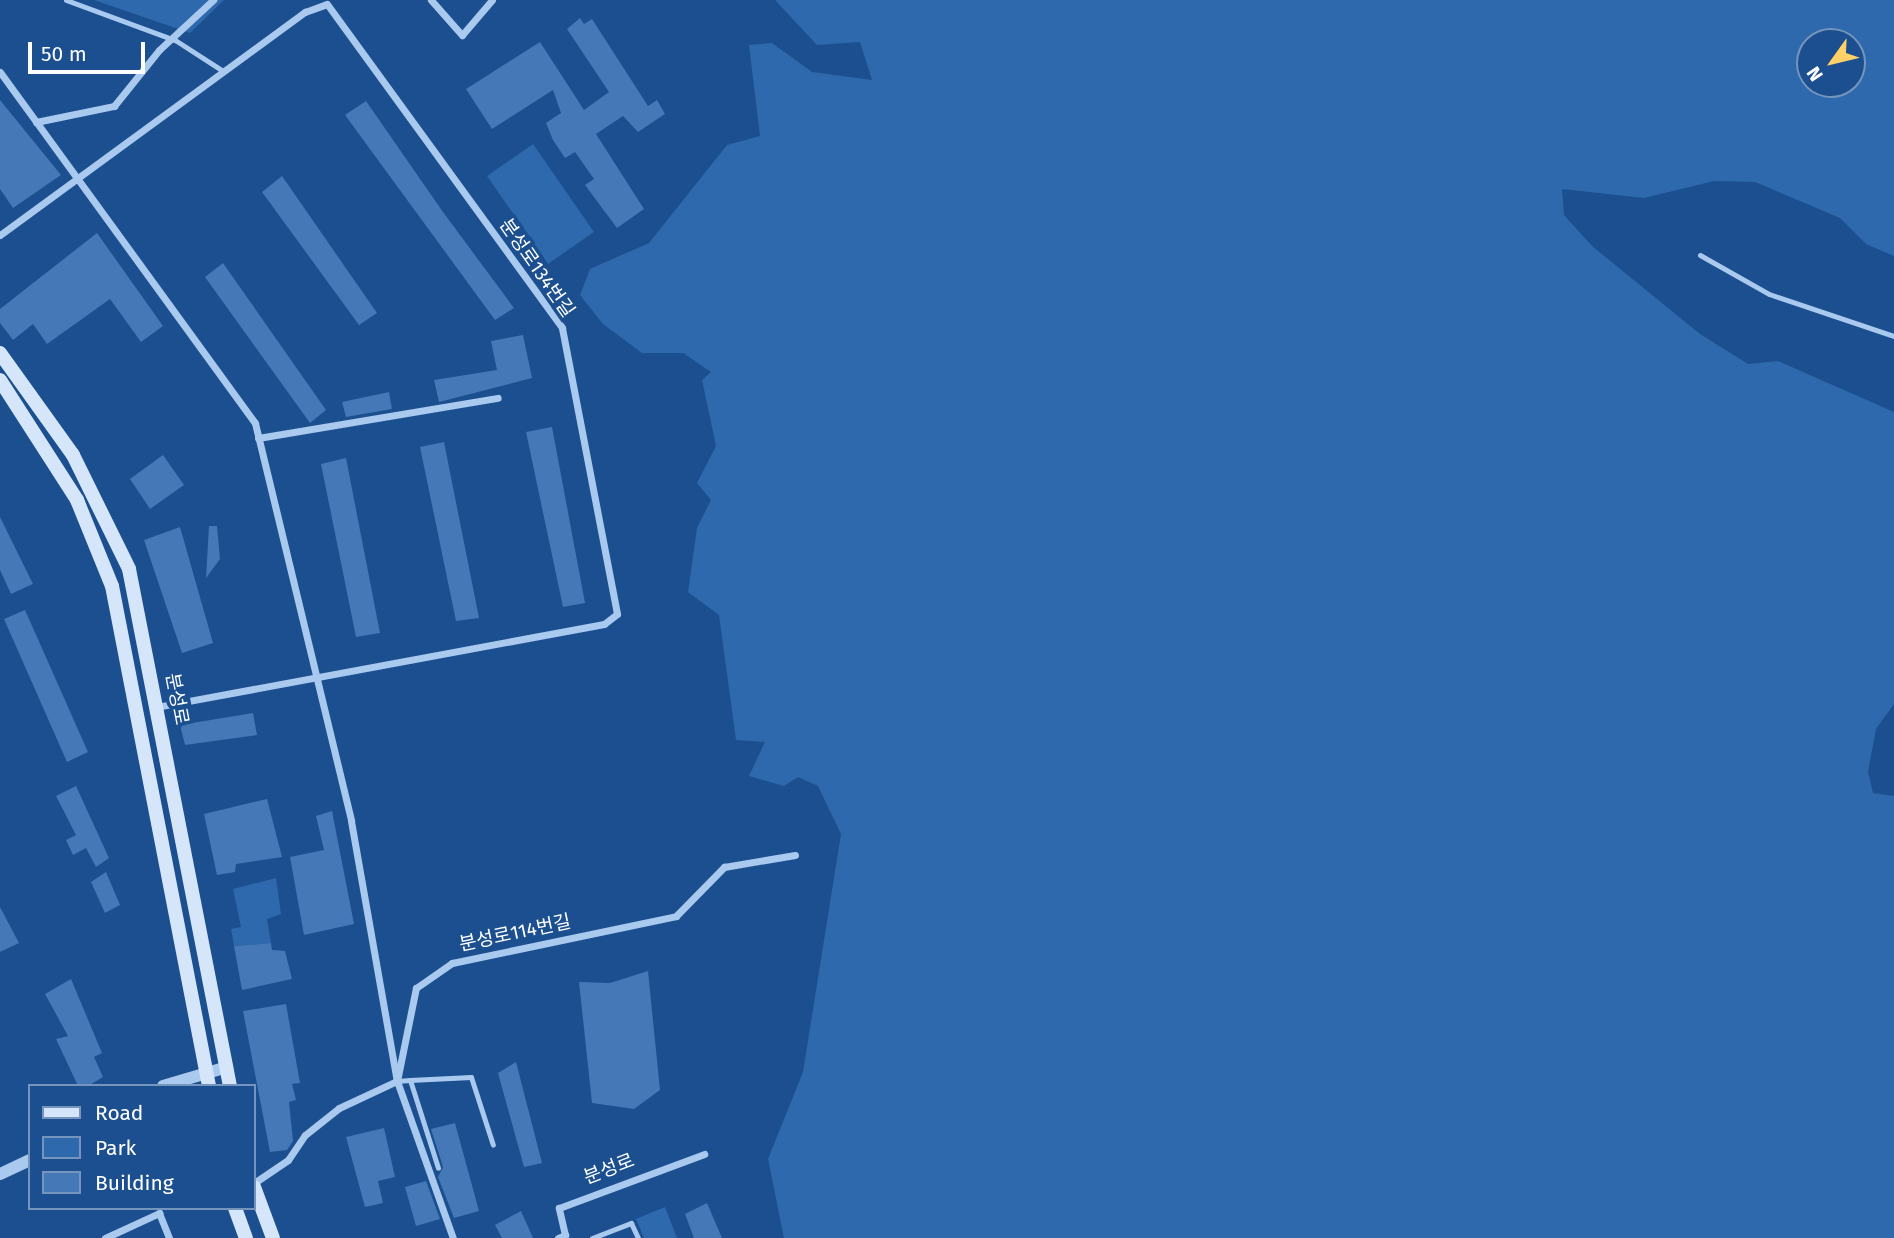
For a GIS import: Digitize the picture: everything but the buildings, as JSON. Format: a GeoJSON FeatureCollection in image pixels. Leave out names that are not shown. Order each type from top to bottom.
{"type":"FeatureCollection","features":[{"type":"Feature","properties":{"kind":"main road","name":"분성로"},"geometry":{"type":"LineString","coordinates":[[0,353],[73,454],[115,535],[160,706],[230,1084]]}},
{"type":"Feature","properties":{"kind":"main road"},"geometry":{"type":"LineString","coordinates":[[0,380],[77,500],[112,586],[207,1079]]}},
{"type":"Feature","properties":{"kind":"main road"},"geometry":{"type":"LineString","coordinates":[[256,1191],[273,1238]]}},
{"type":"Feature","properties":{"kind":"main road"},"geometry":{"type":"LineString","coordinates":[[235,1210],[246,1238]]}},
{"type":"Feature","properties":{"kind":"street"},"geometry":{"type":"LineString","coordinates":[[36,122],[114,106],[159,50],[175,40],[213,0]]}},
{"type":"Feature","properties":{"kind":"street"},"geometry":{"type":"LineString","coordinates":[[431,0],[463,35],[492,0]]}},
{"type":"Feature","properties":{"kind":"street","name":"분성로134번길"},"geometry":{"type":"LineString","coordinates":[[0,234],[78,180],[223,71],[327,4],[562,328],[617,614],[604,624],[320,680],[160,706]]}},
{"type":"Feature","properties":{"kind":"street"},"geometry":{"type":"LineString","coordinates":[[0,72],[255,423],[320,680],[397,1081],[453,1238]]}},
{"type":"Feature","properties":{"kind":"street"},"geometry":{"type":"LineString","coordinates":[[258,438],[499,398]]}},
{"type":"Feature","properties":{"kind":"street","name":"분성로114번길"},"geometry":{"type":"LineString","coordinates":[[397,1081],[416,988],[452,963],[676,916],[724,867],[795,855]]}},
{"type":"Feature","properties":{"kind":"street"},"geometry":{"type":"LineString","coordinates":[[176,1084],[207,1079],[227,1067]]}},
{"type":"Feature","properties":{"kind":"street"},"geometry":{"type":"LineString","coordinates":[[256,1184],[288,1160],[305,1135],[339,1108],[397,1081]]}},
{"type":"Feature","properties":{"kind":"street","name":"분성로"},"geometry":{"type":"LineString","coordinates":[[563,1237],[559,1208],[704,1154]]}},
{"type":"Feature","properties":{"kind":"street"},"geometry":{"type":"LineString","coordinates":[[0,1174],[28,1161]]}},
{"type":"Feature","properties":{"kind":"street"},"geometry":{"type":"LineString","coordinates":[[105,1238],[159,1213],[169,1238]]}},
{"type":"Feature","properties":{"kind":"lane"},"geometry":{"type":"LineString","coordinates":[[66,0],[175,40],[223,71]]}},
{"type":"Feature","properties":{"kind":"lane"},"geometry":{"type":"LineString","coordinates":[[1700,255],[1769,294],[1894,336]]}},
{"type":"Feature","properties":{"kind":"lane"},"geometry":{"type":"LineString","coordinates":[[397,1081],[471,1077],[492,1145]]}},
{"type":"Feature","properties":{"kind":"lane"},"geometry":{"type":"LineString","coordinates":[[410,1080],[438,1168]]}},
{"type":"Feature","properties":{"kind":"lane"},"geometry":{"type":"LineString","coordinates":[[592,1238],[631,1223],[638,1238]]}},
{"type":"Feature","properties":{"kind":"green space"},"geometry":{"type":"Polygon","coordinates":[[[94,0],[224,0],[190,33],[94,0]]]}},
{"type":"Feature","properties":{"kind":"green space"},"geometry":{"type":"Polygon","coordinates":[[[775,0],[1894,0],[1894,256],[1866,244],[1840,218],[1755,182],[1714,181],[1644,198],[1562,189],[1564,215],[1592,246],[1700,334],[1748,364],[1778,361],[1894,412],[1894,704],[1876,729],[1868,772],[1873,793],[1894,796],[1894,1238],[784,1238],[768,1159],[803,1072],[841,834],[818,786],[798,777],[784,786],[749,776],[765,742],[736,740],[719,615],[688,592],[697,528],[711,500],[697,483],[716,446],[702,380],[711,372],[683,353],[642,353],[603,324],[580,295],[590,269],[649,243],[727,145],[760,136],[749,45],[772,43],[812,72],[872,80],[860,42],[817,45],[775,0]]]}},
{"type":"Feature","properties":{"kind":"green space"},"geometry":{"type":"Polygon","coordinates":[[[533,144],[594,232],[548,264],[487,176],[533,144]]]}},
{"type":"Feature","properties":{"kind":"green space"},"geometry":{"type":"Polygon","coordinates":[[[276,878],[281,914],[267,919],[271,943],[234,946],[231,929],[241,927],[233,889],[276,878]]]}},
{"type":"Feature","properties":{"kind":"green space"},"geometry":{"type":"Polygon","coordinates":[[[665,1207],[677,1238],[644,1238],[636,1219],[665,1207]]]}}]}
